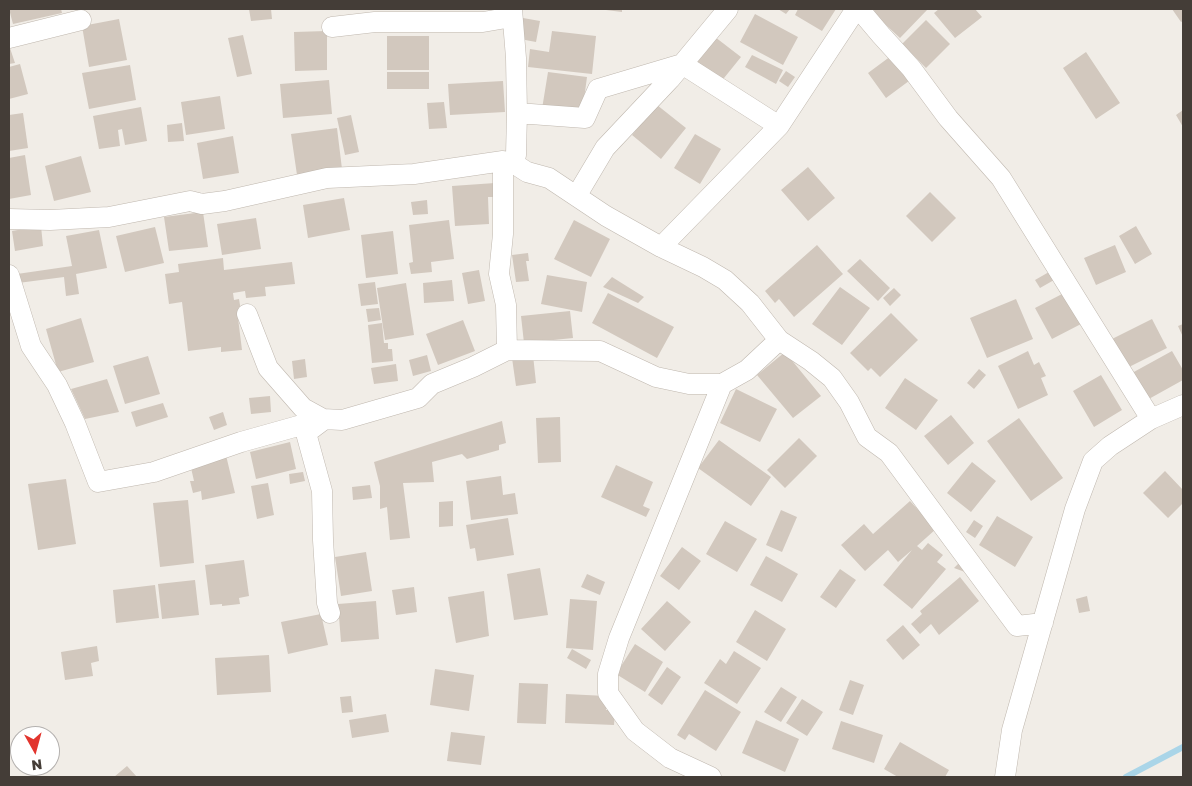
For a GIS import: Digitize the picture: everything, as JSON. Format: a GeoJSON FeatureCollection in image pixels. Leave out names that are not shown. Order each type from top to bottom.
{"type":"FeatureCollection","features":[{"type":"Feature","properties":{"kind":"street"},"geometry":{"type":"LineString","coordinates":[[577,195],[605,148],[682,64],[728,9]]}},
{"type":"Feature","properties":{"kind":"street"},"geometry":{"type":"LineString","coordinates":[[661,247],[779,126],[858,9],[911,68],[948,118],[1001,178],[1151,419]]}},
{"type":"Feature","properties":{"kind":"street"},"geometry":{"type":"LineString","coordinates":[[9,219],[50,220],[109,217],[190,201],[202,204],[225,201],[327,178],[414,174],[508,162],[516,155],[516,58],[512,13],[483,22],[375,22],[332,27]]}},
{"type":"Feature","properties":{"kind":"street"},"geometry":{"type":"LineString","coordinates":[[9,38],[80,20]]}},
{"type":"Feature","properties":{"kind":"street"},"geometry":{"type":"LineString","coordinates":[[517,113],[585,118],[598,89],[682,64],[779,126]]}},
{"type":"Feature","properties":{"kind":"street"},"geometry":{"type":"LineString","coordinates":[[508,162],[526,172],[549,178],[606,216],[725,280],[750,303],[779,340],[810,360],[832,378],[849,402],[867,437],[889,453],[1017,626],[1043,622]]}},
{"type":"Feature","properties":{"kind":"street"},"geometry":{"type":"LineString","coordinates":[[507,350],[506,305],[499,274],[508,162]]}},
{"type":"Feature","properties":{"kind":"street"},"geometry":{"type":"LineString","coordinates":[[9,275],[31,346],[57,385],[75,423],[98,482],[154,472],[241,442],[324,419],[342,420],[418,398],[432,384],[507,350],[600,351],[656,378],[689,384],[722,384],[747,370],[779,340]]}},
{"type":"Feature","properties":{"kind":"street"},"geometry":{"type":"LineString","coordinates":[[247,314],[268,368],[303,408],[324,419]]}},
{"type":"Feature","properties":{"kind":"street"},"geometry":{"type":"LineString","coordinates":[[709,777],[670,758],[635,731],[608,693],[608,674],[619,638],[722,384]]}},
{"type":"Feature","properties":{"kind":"street"},"geometry":{"type":"LineString","coordinates":[[1005,777],[1012,730],[1074,509],[1093,461],[1110,446],[1151,419],[1183,405]]}},
{"type":"Feature","properties":{"kind":"street"},"geometry":{"type":"LineString","coordinates":[[324,419],[306,433],[322,491],[324,549],[330,613]]}},
{"type":"Feature","properties":{"kind":"building"},"geometry":{"type":"Polygon","coordinates":[[[9,9],[61,9],[62,13],[13,24],[9,9]]]}},
{"type":"Feature","properties":{"kind":"building"},"geometry":{"type":"Polygon","coordinates":[[[249,9],[271,9],[272,19],[251,21],[249,9]]]}},
{"type":"Feature","properties":{"kind":"building"},"geometry":{"type":"Polygon","coordinates":[[[622,9],[622,12],[606,10],[622,9]]]}},
{"type":"Feature","properties":{"kind":"building"},"geometry":{"type":"Polygon","coordinates":[[[778,9],[790,9],[786,14],[778,9]]]}},
{"type":"Feature","properties":{"kind":"building"},"geometry":{"type":"Polygon","coordinates":[[[798,9],[836,9],[822,31],[795,15],[798,9]]]}},
{"type":"Feature","properties":{"kind":"building"},"geometry":{"type":"Polygon","coordinates":[[[876,9],[927,10],[900,38],[872,12],[876,9]]]}},
{"type":"Feature","properties":{"kind":"building"},"geometry":{"type":"Polygon","coordinates":[[[939,9],[975,9],[982,17],[955,38],[934,13],[939,9]]]}},
{"type":"Feature","properties":{"kind":"building"},"geometry":{"type":"Polygon","coordinates":[[[1172,9],[1183,9],[1183,21],[1181,22],[1172,9]]]}},
{"type":"Feature","properties":{"kind":"building"},"geometry":{"type":"Polygon","coordinates":[[[755,14],[798,37],[783,65],[740,42],[755,14]]]}},
{"type":"Feature","properties":{"kind":"building"},"geometry":{"type":"Polygon","coordinates":[[[523,18],[540,21],[536,42],[520,39],[523,18]]]}},
{"type":"Feature","properties":{"kind":"building"},"geometry":{"type":"Polygon","coordinates":[[[119,19],[127,60],[89,67],[82,26],[119,19]]]}},
{"type":"Feature","properties":{"kind":"building"},"geometry":{"type":"Polygon","coordinates":[[[926,20],[950,44],[926,68],[902,44],[926,20]]]}},
{"type":"Feature","properties":{"kind":"building"},"geometry":{"type":"Polygon","coordinates":[[[327,31],[327,70],[295,71],[294,32],[327,31]]]}},
{"type":"Feature","properties":{"kind":"building"},"geometry":{"type":"Polygon","coordinates":[[[552,31],[596,36],[592,74],[528,67],[530,49],[549,52],[552,31]]]}},
{"type":"Feature","properties":{"kind":"building"},"geometry":{"type":"Polygon","coordinates":[[[243,35],[252,74],[237,77],[228,38],[243,35]]]}},
{"type":"Feature","properties":{"kind":"building"},"geometry":{"type":"Polygon","coordinates":[[[387,36],[429,36],[429,70],[387,70],[387,36]]]}},
{"type":"Feature","properties":{"kind":"building"},"geometry":{"type":"Polygon","coordinates":[[[715,37],[741,57],[720,83],[695,63],[715,37]]]}},
{"type":"Feature","properties":{"kind":"building"},"geometry":{"type":"Polygon","coordinates":[[[9,45],[15,63],[9,64],[9,45]]]}},
{"type":"Feature","properties":{"kind":"building"},"geometry":{"type":"Polygon","coordinates":[[[1086,52],[1120,103],[1096,119],[1063,68],[1086,52]]]}},
{"type":"Feature","properties":{"kind":"building"},"geometry":{"type":"Polygon","coordinates":[[[895,53],[913,78],[886,98],[868,73],[895,53]]]}},
{"type":"Feature","properties":{"kind":"building"},"geometry":{"type":"Polygon","coordinates":[[[752,55],[783,70],[776,84],[745,67],[752,55]]]}},
{"type":"Feature","properties":{"kind":"building"},"geometry":{"type":"Polygon","coordinates":[[[20,64],[28,94],[9,99],[9,67],[20,64]]]}},
{"type":"Feature","properties":{"kind":"building"},"geometry":{"type":"Polygon","coordinates":[[[130,65],[136,100],[89,109],[82,73],[130,65]]]}},
{"type":"Feature","properties":{"kind":"building"},"geometry":{"type":"Polygon","coordinates":[[[786,71],[795,77],[788,87],[779,81],[786,71]]]}},
{"type":"Feature","properties":{"kind":"building"},"geometry":{"type":"Polygon","coordinates":[[[387,72],[429,72],[429,89],[387,89],[387,72]]]}},
{"type":"Feature","properties":{"kind":"building"},"geometry":{"type":"Polygon","coordinates":[[[548,72],[587,77],[582,114],[542,109],[548,72]]]}},
{"type":"Feature","properties":{"kind":"building"},"geometry":{"type":"Polygon","coordinates":[[[329,80],[332,114],[283,118],[280,84],[329,80]]]}},
{"type":"Feature","properties":{"kind":"building"},"geometry":{"type":"Polygon","coordinates":[[[503,81],[505,112],[450,115],[448,84],[503,81]]]}},
{"type":"Feature","properties":{"kind":"building"},"geometry":{"type":"Polygon","coordinates":[[[220,96],[225,129],[186,135],[181,102],[220,96]]]}},
{"type":"Feature","properties":{"kind":"building"},"geometry":{"type":"Polygon","coordinates":[[[444,102],[447,128],[429,129],[427,103],[444,102]]]}},
{"type":"Feature","properties":{"kind":"building"},"geometry":{"type":"Polygon","coordinates":[[[657,105],[686,128],[661,159],[632,135],[657,105]]]}},
{"type":"Feature","properties":{"kind":"building"},"geometry":{"type":"Polygon","coordinates":[[[141,107],[147,141],[125,145],[122,129],[118,130],[120,146],[99,149],[93,116],[141,107]]]}},
{"type":"Feature","properties":{"kind":"building"},"geometry":{"type":"Polygon","coordinates":[[[1183,110],[1183,127],[1176,115],[1183,110]]]}},
{"type":"Feature","properties":{"kind":"building"},"geometry":{"type":"Polygon","coordinates":[[[23,113],[28,148],[9,151],[9,115],[23,113]]]}},
{"type":"Feature","properties":{"kind":"building"},"geometry":{"type":"Polygon","coordinates":[[[351,115],[359,152],[345,155],[337,118],[351,115]]]}},
{"type":"Feature","properties":{"kind":"building"},"geometry":{"type":"Polygon","coordinates":[[[182,123],[184,141],[168,142],[167,125],[182,123]]]}},
{"type":"Feature","properties":{"kind":"building"},"geometry":{"type":"Polygon","coordinates":[[[337,128],[342,169],[297,175],[291,134],[337,128]]]}},
{"type":"Feature","properties":{"kind":"building"},"geometry":{"type":"Polygon","coordinates":[[[695,134],[721,149],[700,184],[674,168],[695,134]]]}},
{"type":"Feature","properties":{"kind":"building"},"geometry":{"type":"Polygon","coordinates":[[[233,136],[239,173],[203,179],[197,143],[233,136]]]}},
{"type":"Feature","properties":{"kind":"building"},"geometry":{"type":"Polygon","coordinates":[[[25,155],[31,195],[9,199],[9,158],[25,155]]]}},
{"type":"Feature","properties":{"kind":"building"},"geometry":{"type":"Polygon","coordinates":[[[81,156],[91,192],[54,201],[45,166],[81,156]]]}},
{"type":"Feature","properties":{"kind":"building"},"geometry":{"type":"Polygon","coordinates":[[[808,167],[835,198],[808,221],[781,190],[808,167]]]}},
{"type":"Feature","properties":{"kind":"building"},"geometry":{"type":"Polygon","coordinates":[[[495,183],[496,197],[488,197],[489,224],[455,226],[452,186],[495,183]]]}},
{"type":"Feature","properties":{"kind":"building"},"geometry":{"type":"Polygon","coordinates":[[[930,192],[956,218],[932,242],[906,216],[930,192]]]}},
{"type":"Feature","properties":{"kind":"building"},"geometry":{"type":"Polygon","coordinates":[[[344,198],[350,230],[308,238],[303,205],[344,198]]]}},
{"type":"Feature","properties":{"kind":"building"},"geometry":{"type":"Polygon","coordinates":[[[427,200],[428,214],[413,215],[411,202],[427,200]]]}},
{"type":"Feature","properties":{"kind":"building"},"geometry":{"type":"Polygon","coordinates":[[[203,212],[208,247],[169,251],[164,217],[203,212]]]}},
{"type":"Feature","properties":{"kind":"building"},"geometry":{"type":"Polygon","coordinates":[[[256,218],[261,249],[222,255],[217,224],[256,218]]]}},
{"type":"Feature","properties":{"kind":"building"},"geometry":{"type":"Polygon","coordinates":[[[449,220],[454,259],[431,262],[432,272],[411,274],[409,263],[413,262],[409,225],[449,220]]]}},
{"type":"Feature","properties":{"kind":"building"},"geometry":{"type":"Polygon","coordinates":[[[574,220],[610,239],[591,277],[554,259],[574,220]]]}},
{"type":"Feature","properties":{"kind":"building"},"geometry":{"type":"Polygon","coordinates":[[[41,226],[43,246],[15,251],[12,231],[41,226]]]}},
{"type":"Feature","properties":{"kind":"building"},"geometry":{"type":"Polygon","coordinates":[[[1136,226],[1152,254],[1135,264],[1119,236],[1136,226]]]}},
{"type":"Feature","properties":{"kind":"building"},"geometry":{"type":"Polygon","coordinates":[[[155,227],[164,263],[125,272],[116,236],[155,227]]]}},
{"type":"Feature","properties":{"kind":"building"},"geometry":{"type":"Polygon","coordinates":[[[99,230],[107,268],[76,274],[79,294],[66,296],[64,277],[18,283],[17,274],[72,266],[66,236],[99,230]]]}},
{"type":"Feature","properties":{"kind":"building"},"geometry":{"type":"Polygon","coordinates":[[[393,231],[398,274],[366,278],[361,235],[393,231]]]}},
{"type":"Feature","properties":{"kind":"building"},"geometry":{"type":"Polygon","coordinates":[[[817,245],[843,274],[794,317],[779,299],[775,303],[765,291],[817,245]]]}},
{"type":"Feature","properties":{"kind":"building"},"geometry":{"type":"Polygon","coordinates":[[[1115,245],[1126,272],[1096,285],[1084,258],[1115,245]]]}},
{"type":"Feature","properties":{"kind":"building"},"geometry":{"type":"Polygon","coordinates":[[[528,253],[529,261],[526,261],[529,281],[516,282],[512,255],[528,253]]]}},
{"type":"Feature","properties":{"kind":"building"},"geometry":{"type":"Polygon","coordinates":[[[223,258],[224,270],[292,262],[295,284],[265,287],[266,296],[246,298],[245,291],[233,293],[234,300],[239,299],[242,317],[238,318],[242,350],[221,352],[221,347],[188,351],[182,302],[169,304],[165,274],[179,272],[178,264],[223,258]]]}},
{"type":"Feature","properties":{"kind":"building"},"geometry":{"type":"Polygon","coordinates":[[[860,259],[890,288],[878,301],[847,271],[860,259]]]}},
{"type":"Feature","properties":{"kind":"building"},"geometry":{"type":"Polygon","coordinates":[[[479,270],[485,301],[468,304],[462,273],[479,270]]]}},
{"type":"Feature","properties":{"kind":"building"},"geometry":{"type":"Polygon","coordinates":[[[1049,272],[1054,280],[1040,288],[1035,280],[1049,272]]]}},
{"type":"Feature","properties":{"kind":"building"},"geometry":{"type":"Polygon","coordinates":[[[547,275],[587,282],[582,312],[541,304],[547,275]]]}},
{"type":"Feature","properties":{"kind":"building"},"geometry":{"type":"Polygon","coordinates":[[[612,277],[644,297],[638,303],[603,287],[612,277]]]}},
{"type":"Feature","properties":{"kind":"building"},"geometry":{"type":"Polygon","coordinates":[[[452,280],[454,301],[424,303],[423,283],[452,280]]]}},
{"type":"Feature","properties":{"kind":"building"},"geometry":{"type":"Polygon","coordinates":[[[375,282],[378,304],[361,306],[358,284],[375,282]]]}},
{"type":"Feature","properties":{"kind":"building"},"geometry":{"type":"Polygon","coordinates":[[[406,283],[414,335],[385,340],[377,288],[406,283]]]}},
{"type":"Feature","properties":{"kind":"building"},"geometry":{"type":"Polygon","coordinates":[[[840,287],[870,308],[842,345],[812,324],[840,287]]]}},
{"type":"Feature","properties":{"kind":"building"},"geometry":{"type":"Polygon","coordinates":[[[894,288],[901,295],[890,306],[883,298],[894,288]]]}},
{"type":"Feature","properties":{"kind":"building"},"geometry":{"type":"Polygon","coordinates":[[[608,293],[674,327],[657,358],[592,323],[608,293]]]}},
{"type":"Feature","properties":{"kind":"building"},"geometry":{"type":"Polygon","coordinates":[[[1064,293],[1081,324],[1052,339],[1035,308],[1064,293]]]}},
{"type":"Feature","properties":{"kind":"building"},"geometry":{"type":"Polygon","coordinates":[[[1016,299],[1033,339],[987,358],[970,318],[1016,299]]]}},
{"type":"Feature","properties":{"kind":"building"},"geometry":{"type":"Polygon","coordinates":[[[379,308],[381,320],[368,322],[366,309],[379,308]]]}},
{"type":"Feature","properties":{"kind":"building"},"geometry":{"type":"Polygon","coordinates":[[[570,311],[573,338],[524,343],[521,316],[570,311]]]}},
{"type":"Feature","properties":{"kind":"building"},"geometry":{"type":"Polygon","coordinates":[[[891,313],[918,340],[880,377],[871,368],[868,371],[850,353],[891,313]]]}},
{"type":"Feature","properties":{"kind":"building"},"geometry":{"type":"Polygon","coordinates":[[[81,318],[94,362],[58,372],[46,329],[81,318]]]}},
{"type":"Feature","properties":{"kind":"building"},"geometry":{"type":"Polygon","coordinates":[[[1152,319],[1167,348],[1125,369],[1110,340],[1152,319]]]}},
{"type":"Feature","properties":{"kind":"building"},"geometry":{"type":"Polygon","coordinates":[[[463,320],[475,351],[438,365],[426,334],[463,320]]]}},
{"type":"Feature","properties":{"kind":"building"},"geometry":{"type":"Polygon","coordinates":[[[382,323],[384,343],[388,343],[388,349],[392,349],[393,361],[372,363],[368,325],[382,323]]]}},
{"type":"Feature","properties":{"kind":"building"},"geometry":{"type":"Polygon","coordinates":[[[1183,324],[1183,337],[1178,326],[1183,324]]]}},
{"type":"Feature","properties":{"kind":"building"},"geometry":{"type":"Polygon","coordinates":[[[1028,351],[1034,365],[1039,362],[1046,376],[1041,378],[1048,395],[1018,409],[998,366],[1028,351]]]}},
{"type":"Feature","properties":{"kind":"building"},"geometry":{"type":"Polygon","coordinates":[[[1172,351],[1183,370],[1183,380],[1147,400],[1132,373],[1172,351]]]}},
{"type":"Feature","properties":{"kind":"building"},"geometry":{"type":"Polygon","coordinates":[[[785,352],[821,396],[793,418],[757,375],[785,352]]]}},
{"type":"Feature","properties":{"kind":"building"},"geometry":{"type":"Polygon","coordinates":[[[427,355],[431,371],[413,376],[409,360],[427,355]]]}},
{"type":"Feature","properties":{"kind":"building"},"geometry":{"type":"Polygon","coordinates":[[[533,355],[536,383],[516,386],[512,358],[533,355]]]}},
{"type":"Feature","properties":{"kind":"building"},"geometry":{"type":"Polygon","coordinates":[[[148,356],[160,394],[125,404],[113,366],[148,356]]]}},
{"type":"Feature","properties":{"kind":"building"},"geometry":{"type":"Polygon","coordinates":[[[305,359],[307,377],[294,379],[292,361],[305,359]]]}},
{"type":"Feature","properties":{"kind":"building"},"geometry":{"type":"Polygon","coordinates":[[[396,364],[398,381],[374,384],[371,368],[396,364]]]}},
{"type":"Feature","properties":{"kind":"building"},"geometry":{"type":"Polygon","coordinates":[[[979,369],[986,375],[974,389],[967,383],[979,369]]]}},
{"type":"Feature","properties":{"kind":"building"},"geometry":{"type":"Polygon","coordinates":[[[1101,375],[1122,410],[1094,427],[1073,391],[1101,375]]]}},
{"type":"Feature","properties":{"kind":"building"},"geometry":{"type":"Polygon","coordinates":[[[905,378],[938,400],[916,430],[885,408],[905,378]]]}},
{"type":"Feature","properties":{"kind":"building"},"geometry":{"type":"Polygon","coordinates":[[[107,379],[119,412],[85,419],[71,389],[107,379]]]}},
{"type":"Feature","properties":{"kind":"building"},"geometry":{"type":"Polygon","coordinates":[[[736,389],[777,409],[760,442],[720,423],[736,389]]]}},
{"type":"Feature","properties":{"kind":"building"},"geometry":{"type":"Polygon","coordinates":[[[270,396],[271,412],[251,414],[249,398],[270,396]]]}},
{"type":"Feature","properties":{"kind":"building"},"geometry":{"type":"Polygon","coordinates":[[[163,403],[168,417],[136,427],[131,412],[163,403]]]}},
{"type":"Feature","properties":{"kind":"building"},"geometry":{"type":"Polygon","coordinates":[[[223,412],[227,425],[214,430],[209,417],[223,412]]]}},
{"type":"Feature","properties":{"kind":"building"},"geometry":{"type":"Polygon","coordinates":[[[951,415],[974,443],[948,465],[924,436],[951,415]]]}},
{"type":"Feature","properties":{"kind":"building"},"geometry":{"type":"Polygon","coordinates":[[[560,417],[561,462],[538,463],[536,418],[560,417]]]}},
{"type":"Feature","properties":{"kind":"building"},"geometry":{"type":"Polygon","coordinates":[[[1019,418],[1063,478],[1031,501],[987,441],[1019,418]]]}},
{"type":"Feature","properties":{"kind":"building"},"geometry":{"type":"Polygon","coordinates":[[[502,421],[506,443],[499,445],[499,450],[467,459],[462,454],[432,462],[434,482],[403,483],[410,538],[390,540],[387,507],[380,509],[380,486],[374,462],[502,421]]]}},
{"type":"Feature","properties":{"kind":"building"},"geometry":{"type":"Polygon","coordinates":[[[799,438],[817,456],[785,488],[767,470],[799,438]]]}},
{"type":"Feature","properties":{"kind":"building"},"geometry":{"type":"Polygon","coordinates":[[[719,440],[771,477],[751,506],[698,468],[719,440]]]}},
{"type":"Feature","properties":{"kind":"building"},"geometry":{"type":"Polygon","coordinates":[[[290,442],[296,469],[256,479],[250,452],[290,442]]]}},
{"type":"Feature","properties":{"kind":"building"},"geometry":{"type":"Polygon","coordinates":[[[225,451],[235,493],[202,500],[201,491],[193,493],[190,481],[194,481],[189,459],[225,451]]]}},
{"type":"Feature","properties":{"kind":"building"},"geometry":{"type":"Polygon","coordinates":[[[972,462],[996,481],[971,512],[947,493],[972,462]]]}},
{"type":"Feature","properties":{"kind":"building"},"geometry":{"type":"Polygon","coordinates":[[[616,465],[653,482],[643,506],[650,509],[646,517],[601,497],[616,465]]]}},
{"type":"Feature","properties":{"kind":"building"},"geometry":{"type":"Polygon","coordinates":[[[1165,471],[1183,490],[1183,503],[1168,518],[1143,493],[1165,471]]]}},
{"type":"Feature","properties":{"kind":"building"},"geometry":{"type":"Polygon","coordinates":[[[303,472],[305,481],[290,484],[289,474],[303,472]]]}},
{"type":"Feature","properties":{"kind":"building"},"geometry":{"type":"Polygon","coordinates":[[[501,476],[503,495],[515,493],[518,514],[471,520],[466,481],[501,476]]]}},
{"type":"Feature","properties":{"kind":"building"},"geometry":{"type":"Polygon","coordinates":[[[66,479],[76,544],[38,550],[28,484],[66,479]]]}},
{"type":"Feature","properties":{"kind":"building"},"geometry":{"type":"Polygon","coordinates":[[[268,483],[274,515],[257,519],[251,486],[268,483]]]}},
{"type":"Feature","properties":{"kind":"building"},"geometry":{"type":"Polygon","coordinates":[[[370,485],[372,498],[353,500],[352,487],[370,485]]]}},
{"type":"Feature","properties":{"kind":"building"},"geometry":{"type":"Polygon","coordinates":[[[188,500],[194,563],[160,567],[153,503],[188,500]]]}},
{"type":"Feature","properties":{"kind":"building"},"geometry":{"type":"Polygon","coordinates":[[[453,501],[453,526],[439,527],[439,502],[453,501]]]}},
{"type":"Feature","properties":{"kind":"building"},"geometry":{"type":"Polygon","coordinates":[[[910,501],[936,529],[917,546],[922,550],[928,543],[943,555],[937,562],[946,569],[912,609],[883,585],[912,550],[898,562],[888,550],[865,571],[841,545],[864,524],[873,534],[910,501]]]}},
{"type":"Feature","properties":{"kind":"building"},"geometry":{"type":"Polygon","coordinates":[[[781,510],[797,517],[782,552],[766,545],[781,510]]]}},
{"type":"Feature","properties":{"kind":"building"},"geometry":{"type":"Polygon","coordinates":[[[997,516],[1033,537],[1015,567],[979,545],[997,516]]]}},
{"type":"Feature","properties":{"kind":"building"},"geometry":{"type":"Polygon","coordinates":[[[508,518],[514,555],[477,561],[475,548],[470,549],[466,525],[508,518]]]}},
{"type":"Feature","properties":{"kind":"building"},"geometry":{"type":"Polygon","coordinates":[[[974,520],[983,526],[975,538],[966,532],[974,520]]]}},
{"type":"Feature","properties":{"kind":"building"},"geometry":{"type":"Polygon","coordinates":[[[725,521],[757,539],[737,572],[706,554],[725,521]]]}},
{"type":"Feature","properties":{"kind":"building"},"geometry":{"type":"Polygon","coordinates":[[[682,547],[701,561],[679,590],[660,576],[682,547]]]}},
{"type":"Feature","properties":{"kind":"building"},"geometry":{"type":"Polygon","coordinates":[[[366,552],[372,591],[341,596],[335,557],[366,552]]]}},
{"type":"Feature","properties":{"kind":"building"},"geometry":{"type":"Polygon","coordinates":[[[766,556],[798,574],[782,602],[750,585],[766,556]]]}},
{"type":"Feature","properties":{"kind":"building"},"geometry":{"type":"Polygon","coordinates":[[[244,560],[249,596],[239,598],[240,604],[210,605],[205,565],[244,560]]]}},
{"type":"Feature","properties":{"kind":"building"},"geometry":{"type":"Polygon","coordinates":[[[962,560],[969,567],[965,572],[954,568],[962,560]]]}},
{"type":"Feature","properties":{"kind":"building"},"geometry":{"type":"Polygon","coordinates":[[[540,568],[548,615],[514,620],[507,574],[540,568]]]}},
{"type":"Feature","properties":{"kind":"building"},"geometry":{"type":"Polygon","coordinates":[[[840,569],[856,580],[836,608],[820,597],[840,569]]]}},
{"type":"Feature","properties":{"kind":"building"},"geometry":{"type":"Polygon","coordinates":[[[587,574],[605,582],[600,595],[581,587],[587,574]]]}},
{"type":"Feature","properties":{"kind":"building"},"geometry":{"type":"Polygon","coordinates":[[[960,577],[979,601],[939,635],[931,624],[920,634],[911,624],[922,614],[920,611],[960,577]]]}},
{"type":"Feature","properties":{"kind":"building"},"geometry":{"type":"Polygon","coordinates":[[[195,580],[199,615],[162,619],[158,584],[195,580]]]}},
{"type":"Feature","properties":{"kind":"building"},"geometry":{"type":"Polygon","coordinates":[[[155,585],[159,618],[116,623],[113,590],[155,585]]]}},
{"type":"Feature","properties":{"kind":"building"},"geometry":{"type":"Polygon","coordinates":[[[414,587],[417,612],[396,615],[392,590],[414,587]]]}},
{"type":"Feature","properties":{"kind":"building"},"geometry":{"type":"Polygon","coordinates":[[[484,591],[489,636],[456,643],[448,597],[484,591]]]}},
{"type":"Feature","properties":{"kind":"building"},"geometry":{"type":"Polygon","coordinates":[[[1087,596],[1090,611],[1079,613],[1076,599],[1087,596]]]}},
{"type":"Feature","properties":{"kind":"building"},"geometry":{"type":"Polygon","coordinates":[[[570,599],[597,601],[593,650],[566,648],[570,599]]]}},
{"type":"Feature","properties":{"kind":"building"},"geometry":{"type":"Polygon","coordinates":[[[376,601],[379,639],[341,642],[338,604],[376,601]]]}},
{"type":"Feature","properties":{"kind":"building"},"geometry":{"type":"Polygon","coordinates":[[[667,601],[691,622],[665,651],[641,629],[667,601]]]}},
{"type":"Feature","properties":{"kind":"building"},"geometry":{"type":"Polygon","coordinates":[[[755,610],[786,629],[767,661],[736,642],[755,610]]]}},
{"type":"Feature","properties":{"kind":"building"},"geometry":{"type":"Polygon","coordinates":[[[321,614],[328,645],[288,654],[281,622],[321,614]]]}},
{"type":"Feature","properties":{"kind":"building"},"geometry":{"type":"Polygon","coordinates":[[[903,625],[920,645],[903,660],[886,640],[903,625]]]}},
{"type":"Feature","properties":{"kind":"building"},"geometry":{"type":"Polygon","coordinates":[[[635,644],[663,662],[645,692],[616,674],[635,644]]]}},
{"type":"Feature","properties":{"kind":"building"},"geometry":{"type":"Polygon","coordinates":[[[97,646],[99,661],[91,663],[93,676],[65,680],[61,652],[97,646]]]}},
{"type":"Feature","properties":{"kind":"building"},"geometry":{"type":"Polygon","coordinates":[[[572,649],[591,660],[586,669],[567,658],[572,649]]]}},
{"type":"Feature","properties":{"kind":"building"},"geometry":{"type":"Polygon","coordinates":[[[734,651],[761,668],[737,704],[704,683],[720,659],[726,664],[734,651]]]}},
{"type":"Feature","properties":{"kind":"building"},"geometry":{"type":"Polygon","coordinates":[[[269,655],[271,692],[217,695],[215,658],[269,655]]]}},
{"type":"Feature","properties":{"kind":"building"},"geometry":{"type":"Polygon","coordinates":[[[667,667],[681,677],[662,705],[648,695],[667,667]]]}},
{"type":"Feature","properties":{"kind":"building"},"geometry":{"type":"Polygon","coordinates":[[[435,669],[474,675],[469,711],[430,705],[435,669]]]}},
{"type":"Feature","properties":{"kind":"building"},"geometry":{"type":"Polygon","coordinates":[[[850,680],[864,685],[853,715],[839,710],[850,680]]]}},
{"type":"Feature","properties":{"kind":"building"},"geometry":{"type":"Polygon","coordinates":[[[519,683],[548,684],[546,724],[517,723],[519,683]]]}},
{"type":"Feature","properties":{"kind":"building"},"geometry":{"type":"Polygon","coordinates":[[[781,687],[797,697],[781,722],[764,712],[781,687]]]}},
{"type":"Feature","properties":{"kind":"building"},"geometry":{"type":"Polygon","coordinates":[[[705,690],[741,712],[716,751],[689,734],[685,740],[677,735],[705,690]]]}},
{"type":"Feature","properties":{"kind":"building"},"geometry":{"type":"Polygon","coordinates":[[[566,694],[606,696],[606,710],[615,710],[614,725],[565,723],[566,694]]]}},
{"type":"Feature","properties":{"kind":"building"},"geometry":{"type":"Polygon","coordinates":[[[351,696],[353,712],[342,713],[340,697],[351,696]]]}},
{"type":"Feature","properties":{"kind":"building"},"geometry":{"type":"Polygon","coordinates":[[[802,699],[823,712],[807,736],[786,723],[802,699]]]}},
{"type":"Feature","properties":{"kind":"building"},"geometry":{"type":"Polygon","coordinates":[[[386,714],[389,732],[352,738],[349,720],[386,714]]]}},
{"type":"Feature","properties":{"kind":"building"},"geometry":{"type":"Polygon","coordinates":[[[756,720],[799,739],[785,772],[742,753],[756,720]]]}},
{"type":"Feature","properties":{"kind":"building"},"geometry":{"type":"Polygon","coordinates":[[[841,721],[883,735],[874,763],[832,749],[841,721]]]}},
{"type":"Feature","properties":{"kind":"building"},"geometry":{"type":"Polygon","coordinates":[[[451,732],[485,736],[481,765],[447,761],[451,732]]]}},
{"type":"Feature","properties":{"kind":"building"},"geometry":{"type":"Polygon","coordinates":[[[900,742],[949,770],[945,777],[898,777],[884,769],[900,742]]]}},
{"type":"Feature","properties":{"kind":"building"},"geometry":{"type":"Polygon","coordinates":[[[127,766],[137,777],[114,777],[127,766]]]}},
{"type":"Feature","properties":{"kind":"waterway"},"geometry":{"type":"LineString","coordinates":[[1126,777],[1183,747]]}}]}
